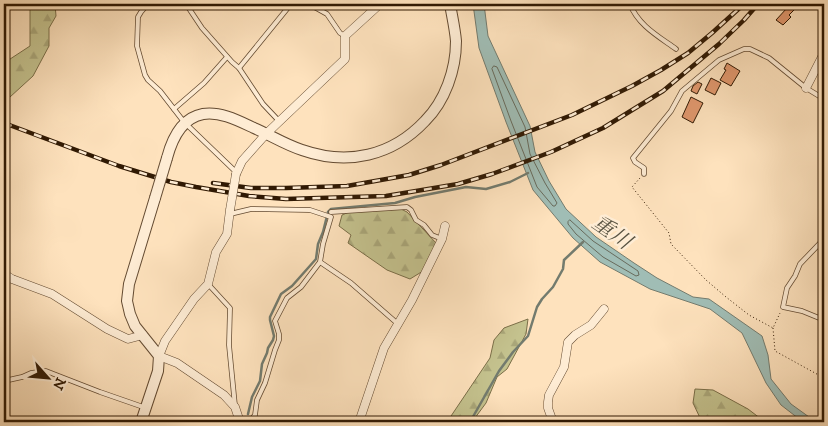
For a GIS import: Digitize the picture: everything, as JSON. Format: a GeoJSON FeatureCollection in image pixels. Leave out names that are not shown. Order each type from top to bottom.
{"type":"FeatureCollection","features":[{"type":"Feature","properties":{"kind":"street"},"geometry":{"type":"LineString","coordinates":[[141,422],[158,371],[159,356],[165,341],[194,299],[208,284],[216,252],[227,234],[236,173],[242,161],[279,121],[345,59],[345,36],[380,4]]}},
{"type":"Feature","properties":{"kind":"street"},"geometry":{"type":"LineString","coordinates":[[240,422],[235,407],[224,395],[177,363],[159,356],[134,326],[127,301],[129,284],[170,146],[176,134],[184,122],[196,116],[212,113],[234,119],[302,150],[322,156],[338,158],[370,155],[395,145],[408,137],[435,110],[449,80],[456,40],[450,4]]}},
{"type":"Feature","properties":{"kind":"street"},"geometry":{"type":"LineString","coordinates":[[806,88],[824,53]]}},
{"type":"Feature","properties":{"kind":"street"},"geometry":{"type":"LineString","coordinates":[[359,422],[384,348],[412,300],[442,239],[445,226]]}},
{"type":"Feature","properties":{"kind":"street"},"geometry":{"type":"LineString","coordinates":[[4,275],[52,294],[107,330],[128,339],[143,335]]}},
{"type":"Feature","properties":{"kind":"street"},"geometry":{"type":"LineString","coordinates":[[553,422],[548,408],[549,395],[564,367],[568,342],[591,325],[604,309]]}},
{"type":"Feature","properties":{"kind":"lane"},"geometry":{"type":"LineString","coordinates":[[148,4],[138,17],[137,46],[148,80],[160,91],[184,122],[236,173]]}},
{"type":"Feature","properties":{"kind":"lane"},"geometry":{"type":"LineString","coordinates":[[186,4],[202,28],[239,68],[263,104],[279,121]]}},
{"type":"Feature","properties":{"kind":"lane"},"geometry":{"type":"LineString","coordinates":[[239,68],[291,4]]}},
{"type":"Feature","properties":{"kind":"lane"},"geometry":{"type":"LineString","coordinates":[[310,4],[327,14],[340,33],[345,36]]}},
{"type":"Feature","properties":{"kind":"lane"},"geometry":{"type":"LineString","coordinates":[[630,4],[640,21],[676,49]]}},
{"type":"Feature","properties":{"kind":"lane"},"geometry":{"type":"LineString","coordinates":[[644,174],[644,168],[635,162],[633,158],[671,111],[682,91],[719,60],[744,49],[750,49],[769,58],[806,88],[824,99]]}},
{"type":"Feature","properties":{"kind":"lane"},"geometry":{"type":"LineString","coordinates":[[174,109],[204,83],[227,57]]}},
{"type":"Feature","properties":{"kind":"lane"},"geometry":{"type":"LineString","coordinates":[[331,212],[406,207],[411,210],[416,220],[424,225],[432,235],[442,239]]}},
{"type":"Feature","properties":{"kind":"lane"},"geometry":{"type":"LineString","coordinates":[[230,212],[251,209],[310,210],[331,217],[320,262],[301,286],[287,298],[275,321],[279,340],[265,383],[257,400],[255,414],[249,422]]}},
{"type":"Feature","properties":{"kind":"lane"},"geometry":{"type":"LineString","coordinates":[[824,239],[800,264],[787,288],[783,307],[802,311],[824,320]]}},
{"type":"Feature","properties":{"kind":"lane"},"geometry":{"type":"LineString","coordinates":[[320,262],[351,283],[398,324]]}},
{"type":"Feature","properties":{"kind":"lane"},"geometry":{"type":"LineString","coordinates":[[208,284],[230,308],[228,344],[235,407]]}},
{"type":"Feature","properties":{"kind":"lane"},"geometry":{"type":"LineString","coordinates":[[4,381],[30,373],[46,371],[146,408]]}},
{"type":"Feature","properties":{"kind":"path"},"geometry":{"type":"LineString","coordinates":[[644,174],[632,187],[669,233],[671,244],[706,280],[726,297],[749,315],[773,328]]}},
{"type":"Feature","properties":{"kind":"path"},"geometry":{"type":"LineString","coordinates":[[783,307],[773,328],[775,351],[824,378]]}},
{"type":"Feature","properties":{"kind":"green space"},"geometry":{"type":"Polygon","coordinates":[[[30,4],[55,4],[56,16],[49,28],[49,46],[33,76],[10,97],[4,95],[4,63],[30,46],[30,4]]]}},
{"type":"Feature","properties":{"kind":"green space"},"geometry":{"type":"Polygon","coordinates":[[[401,209],[407,212],[437,244],[423,271],[410,279],[387,270],[348,243],[351,235],[339,226],[342,215],[349,212],[401,209]]]}},
{"type":"Feature","properties":{"kind":"green space"},"geometry":{"type":"Polygon","coordinates":[[[528,319],[526,334],[507,369],[497,377],[486,403],[472,422],[447,422],[490,358],[494,340],[504,328],[528,319]]]}},
{"type":"Feature","properties":{"kind":"green space"},"geometry":{"type":"Polygon","coordinates":[[[695,389],[713,390],[748,409],[765,422],[702,422],[693,403],[695,389]]]}},
{"type":"Feature","properties":{"kind":"water"},"geometry":{"type":"Polygon","coordinates":[[[473,4],[484,4],[488,36],[530,126],[535,152],[549,181],[566,209],[596,237],[657,278],[693,297],[709,299],[762,336],[768,355],[771,379],[791,404],[816,422],[803,422],[781,405],[766,383],[742,333],[710,309],[650,289],[600,262],[573,238],[533,190],[479,48],[473,4]]]}},
{"type":"Feature","properties":{"kind":"building"},"geometry":{"type":"Polygon","coordinates":[[[782,4],[800,4],[789,15],[791,17],[783,25],[776,20],[787,8],[782,4]]]}},
{"type":"Feature","properties":{"kind":"building"},"geometry":{"type":"Polygon","coordinates":[[[727,63],[740,71],[731,86],[720,80],[726,70],[724,69],[727,63]]]}},
{"type":"Feature","properties":{"kind":"building"},"geometry":{"type":"Polygon","coordinates":[[[711,78],[721,83],[715,95],[705,90],[711,78]]]}},
{"type":"Feature","properties":{"kind":"building"},"geometry":{"type":"Polygon","coordinates":[[[698,82],[702,84],[697,94],[691,91],[698,82]]]}},
{"type":"Feature","properties":{"kind":"building"},"geometry":{"type":"Polygon","coordinates":[[[691,97],[703,103],[693,123],[682,117],[691,97]]]}},
{"type":"Feature","properties":{"kind":"waterway"},"geometry":{"type":"LineString","coordinates":[[248,414],[252,397],[260,381],[262,364],[274,336],[270,317],[281,294],[292,286],[316,259],[318,244],[328,212],[331,209],[395,203],[466,187],[486,189],[510,182],[528,173]]}},
{"type":"Feature","properties":{"kind":"waterway"},"geometry":{"type":"LineString","coordinates":[[470,422],[499,371],[528,336],[537,307],[553,287],[563,269],[564,260],[583,242]]}},
{"type":"Feature","properties":{"kind":"railway"},"geometry":{"type":"LineString","coordinates":[[213,183],[251,188],[347,186],[409,175],[441,165],[572,115],[632,86],[688,53],[744,4]]}},
{"type":"Feature","properties":{"kind":"railway"},"geometry":{"type":"LineString","coordinates":[[4,123],[119,166],[171,182],[196,187],[249,196],[286,199],[386,196],[458,184],[492,174],[551,152],[603,128],[663,91],[719,44],[758,4]]}},
{"type":"Feature","properties":{"kind":"water label","name":"重川"},"geometry":{"type":"Point","coordinates":[612,232]}}]}
